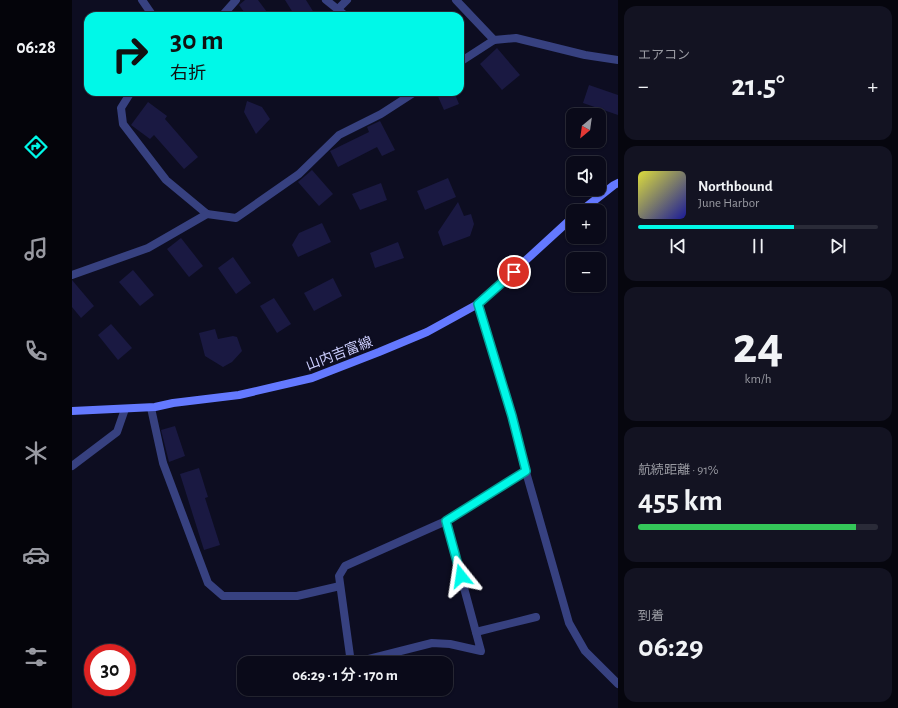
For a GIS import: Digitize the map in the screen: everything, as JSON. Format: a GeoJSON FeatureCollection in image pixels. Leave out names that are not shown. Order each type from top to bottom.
{"type":"FeatureCollection","features":[{"type":"Feature","properties":{"kind":"main road"},"geometry":{"type":"LineString","coordinates":[[590,204],[618,183]]}},
{"type":"Feature","properties":{"kind":"main road","name":"山内吉富線"},"geometry":{"type":"LineString","coordinates":[[72,411],[151,408],[173,403],[239,396],[312,378],[426,332],[478,304],[566,223]]}},
{"type":"Feature","properties":{"kind":"street"},"geometry":{"type":"LineString","coordinates":[[142,0],[150,12]]}},
{"type":"Feature","properties":{"kind":"street"},"geometry":{"type":"LineString","coordinates":[[226,12],[236,0]]}},
{"type":"Feature","properties":{"kind":"street"},"geometry":{"type":"LineString","coordinates":[[326,0],[341,12]]}},
{"type":"Feature","properties":{"kind":"street"},"geometry":{"type":"LineString","coordinates":[[338,10],[348,0]]}},
{"type":"Feature","properties":{"kind":"street"},"geometry":{"type":"LineString","coordinates":[[456,0],[494,40]]}},
{"type":"Feature","properties":{"kind":"street"},"geometry":{"type":"LineString","coordinates":[[464,59],[494,40],[516,38],[585,55],[618,60]]}},
{"type":"Feature","properties":{"kind":"street"},"geometry":{"type":"LineString","coordinates":[[128,96],[121,108],[123,124],[166,180],[207,214],[236,218],[299,174],[339,135],[381,114],[409,96]]}},
{"type":"Feature","properties":{"kind":"street"},"geometry":{"type":"LineString","coordinates":[[72,275],[148,248],[207,214]]}},
{"type":"Feature","properties":{"kind":"street"},"geometry":{"type":"LineString","coordinates":[[478,304],[512,416],[569,623],[585,651],[618,684]]}},
{"type":"Feature","properties":{"kind":"street"},"geometry":{"type":"LineString","coordinates":[[151,408],[163,463],[208,583],[223,596],[298,596],[340,586]]}},
{"type":"Feature","properties":{"kind":"street"},"geometry":{"type":"LineString","coordinates":[[72,466],[117,432],[125,409]]}},
{"type":"Feature","properties":{"kind":"street"},"geometry":{"type":"LineString","coordinates":[[351,656],[339,576],[345,566],[446,521],[526,471]]}},
{"type":"Feature","properties":{"kind":"street"},"geometry":{"type":"LineString","coordinates":[[380,656],[432,643],[450,644],[480,651],[446,521]]}},
{"type":"Feature","properties":{"kind":"street"},"geometry":{"type":"LineString","coordinates":[[476,632],[536,617]]}},
{"type":"Feature","properties":{"kind":"building"},"geometry":{"type":"Polygon","coordinates":[[[245,0],[258,0],[267,12],[244,12],[239,5],[245,0]]]}},
{"type":"Feature","properties":{"kind":"building"},"geometry":{"type":"Polygon","coordinates":[[[285,0],[306,0],[314,12],[292,12],[285,0]]]}},
{"type":"Feature","properties":{"kind":"building"},"geometry":{"type":"Polygon","coordinates":[[[497,48],[520,75],[502,90],[480,64],[497,48]]]}},
{"type":"Feature","properties":{"kind":"building"},"geometry":{"type":"Polygon","coordinates":[[[589,85],[618,95],[618,115],[606,111],[606,108],[598,108],[583,103],[589,85]]]}},
{"type":"Feature","properties":{"kind":"building"},"geometry":{"type":"Polygon","coordinates":[[[438,96],[456,96],[459,104],[444,110],[438,96]]]}},
{"type":"Feature","properties":{"kind":"building"},"geometry":{"type":"Polygon","coordinates":[[[247,101],[262,107],[270,119],[256,134],[244,112],[247,101]]]}},
{"type":"Feature","properties":{"kind":"building"},"geometry":{"type":"Polygon","coordinates":[[[148,102],[167,116],[165,119],[198,157],[184,169],[154,135],[150,139],[131,125],[148,102]]]}},
{"type":"Feature","properties":{"kind":"building"},"geometry":{"type":"Polygon","coordinates":[[[380,121],[395,150],[382,156],[377,147],[338,167],[330,151],[369,132],[367,127],[380,121]]]}},
{"type":"Feature","properties":{"kind":"building"},"geometry":{"type":"Polygon","coordinates":[[[312,170],[333,194],[319,206],[298,182],[312,170]]]}},
{"type":"Feature","properties":{"kind":"building"},"geometry":{"type":"Polygon","coordinates":[[[448,178],[456,197],[425,210],[417,191],[448,178]]]}},
{"type":"Feature","properties":{"kind":"building"},"geometry":{"type":"Polygon","coordinates":[[[381,183],[387,200],[360,210],[352,194],[381,183]]]}},
{"type":"Feature","properties":{"kind":"building"},"geometry":{"type":"Polygon","coordinates":[[[458,202],[464,216],[471,214],[474,224],[470,236],[443,246],[438,232],[458,202]]]}},
{"type":"Feature","properties":{"kind":"building"},"geometry":{"type":"Polygon","coordinates":[[[322,223],[331,242],[298,257],[292,245],[299,233],[322,223]]]}},
{"type":"Feature","properties":{"kind":"building"},"geometry":{"type":"Polygon","coordinates":[[[181,238],[203,266],[189,277],[167,249],[181,238]]]}},
{"type":"Feature","properties":{"kind":"building"},"geometry":{"type":"Polygon","coordinates":[[[398,242],[404,258],[375,268],[370,253],[398,242]]]}},
{"type":"Feature","properties":{"kind":"building"},"geometry":{"type":"Polygon","coordinates":[[[233,257],[251,283],[236,294],[218,268],[233,257]]]}},
{"type":"Feature","properties":{"kind":"building"},"geometry":{"type":"Polygon","coordinates":[[[133,270],[154,295],[140,306],[119,282],[133,270]]]}},
{"type":"Feature","properties":{"kind":"building"},"geometry":{"type":"Polygon","coordinates":[[[333,278],[342,296],[314,311],[304,293],[333,278]]]}},
{"type":"Feature","properties":{"kind":"building"},"geometry":{"type":"Polygon","coordinates":[[[72,280],[94,306],[81,318],[72,307],[72,280]]]}},
{"type":"Feature","properties":{"kind":"building"},"geometry":{"type":"Polygon","coordinates":[[[274,298],[291,324],[277,333],[260,306],[274,298]]]}},
{"type":"Feature","properties":{"kind":"building"},"geometry":{"type":"Polygon","coordinates":[[[111,324],[132,348],[118,360],[98,335],[111,324]]]}},
{"type":"Feature","properties":{"kind":"building"},"geometry":{"type":"Polygon","coordinates":[[[215,329],[218,339],[233,336],[237,337],[242,351],[232,362],[223,367],[205,356],[199,333],[215,329]]]}},
{"type":"Feature","properties":{"kind":"building"},"geometry":{"type":"Polygon","coordinates":[[[175,426],[185,456],[169,462],[161,430],[175,426]]]}},
{"type":"Feature","properties":{"kind":"building"},"geometry":{"type":"Polygon","coordinates":[[[199,468],[208,497],[205,498],[220,545],[204,550],[180,474],[199,468]]]}},
{"type":"Feature","properties":{"kind":"route"},"geometry":{"type":"LineString","coordinates":[[461,576],[446,521],[526,471],[512,416],[478,304],[514,272]]}}]}
